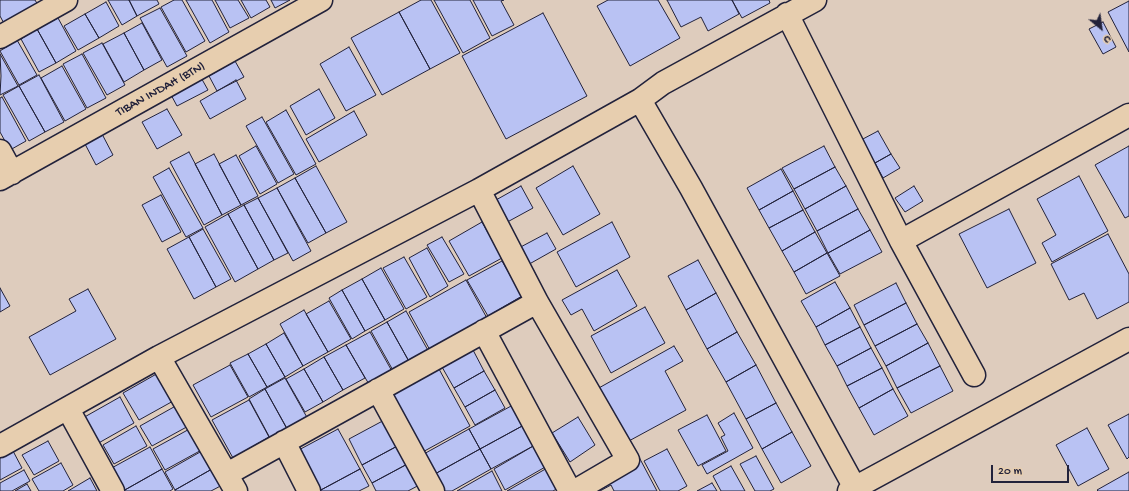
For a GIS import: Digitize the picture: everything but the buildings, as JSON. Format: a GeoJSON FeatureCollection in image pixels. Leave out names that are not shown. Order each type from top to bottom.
{"type":"FeatureCollection","features":[{"type":"Feature","properties":{"kind":"street","name":"TIBAN INDAH (BTN)"},"geometry":{"type":"LineString","coordinates":[[6,176],[321,0]]}},
{"type":"Feature","properties":{"kind":"street"},"geometry":{"type":"LineString","coordinates":[[0,446],[159,357],[479,190],[640,100],[663,83],[815,0]]}},
{"type":"Feature","properties":{"kind":"street"},"geometry":{"type":"LineString","coordinates":[[0,37],[64,1]]}},
{"type":"Feature","properties":{"kind":"street"},"geometry":{"type":"LineString","coordinates":[[787,14],[901,241],[974,376]]}},
{"type":"Feature","properties":{"kind":"street"},"geometry":{"type":"LineString","coordinates":[[640,100],[691,188],[852,489],[995,410],[1129,339]]}},
{"type":"Feature","properties":{"kind":"street"},"geometry":{"type":"LineString","coordinates":[[901,241],[1129,115]]}},
{"type":"Feature","properties":{"kind":"street"},"geometry":{"type":"LineString","coordinates":[[0,151],[6,176]]}},
{"type":"Feature","properties":{"kind":"street"},"geometry":{"type":"LineString","coordinates":[[479,190],[537,302],[628,460],[575,491]]}},
{"type":"Feature","properties":{"kind":"street"},"geometry":{"type":"LineString","coordinates":[[159,357],[231,482],[284,442],[537,302]]}},
{"type":"Feature","properties":{"kind":"street"},"geometry":{"type":"LineString","coordinates":[[484,331],[570,491]]}},
{"type":"Feature","properties":{"kind":"street"},"geometry":{"type":"LineString","coordinates":[[378,390],[433,491]]}},
{"type":"Feature","properties":{"kind":"street"},"geometry":{"type":"LineString","coordinates":[[68,409],[113,491]]}},
{"type":"Feature","properties":{"kind":"street"},"geometry":{"type":"LineString","coordinates":[[284,442],[310,491]]}}]}
